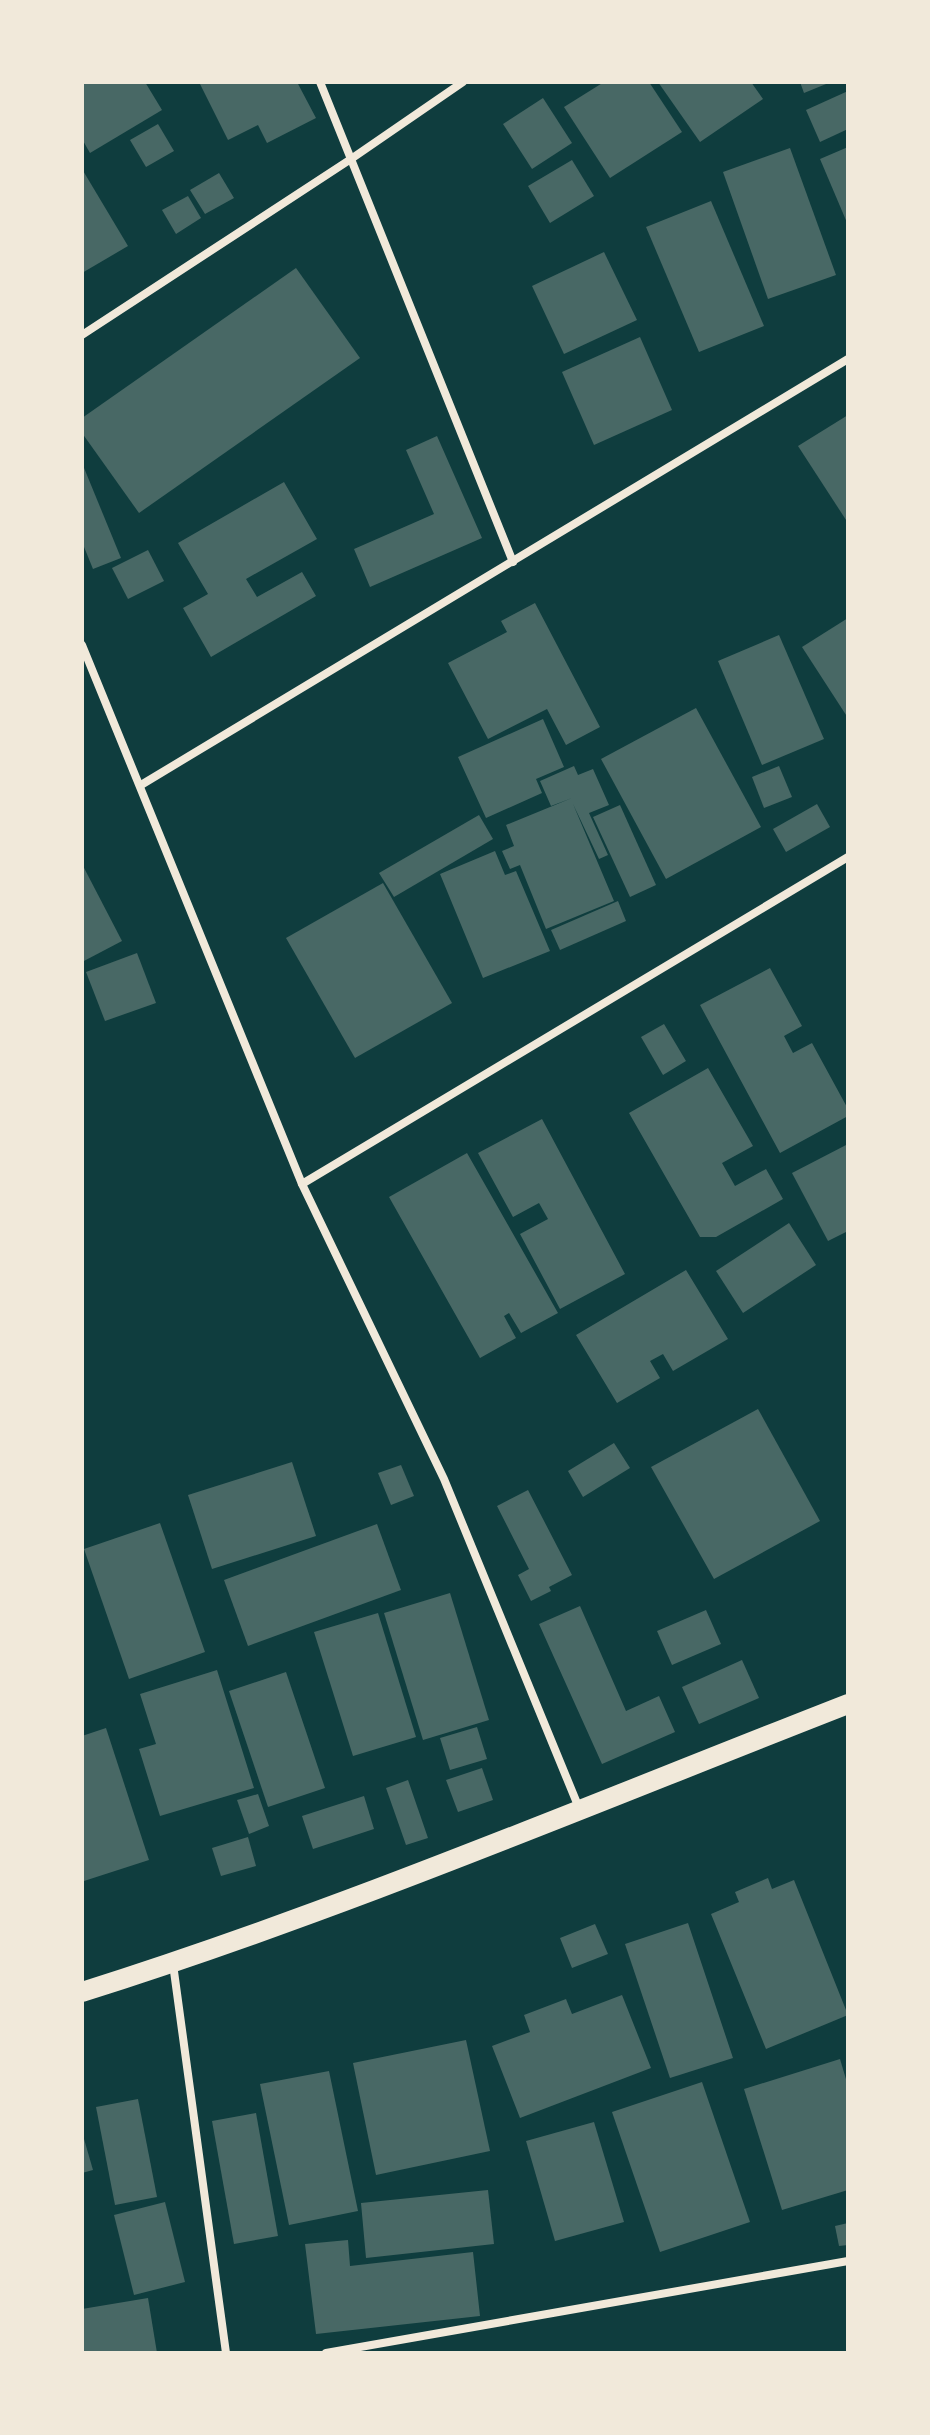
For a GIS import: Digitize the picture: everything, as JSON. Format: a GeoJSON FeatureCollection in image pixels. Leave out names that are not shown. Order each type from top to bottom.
{"type":"FeatureCollection","features":[{"type":"Feature","properties":{"kind":"main road"},"geometry":{"type":"LineString","coordinates":[[82,1992],[173,1963],[848,1704]]}},
{"type":"Feature","properties":{"kind":"street"},"geometry":{"type":"LineString","coordinates":[[320,82],[513,562]]}},
{"type":"Feature","properties":{"kind":"street"},"geometry":{"type":"LineString","coordinates":[[82,335],[463,82]]}},
{"type":"Feature","properties":{"kind":"street"},"geometry":{"type":"LineString","coordinates":[[141,785],[848,359]]}},
{"type":"Feature","properties":{"kind":"street"},"geometry":{"type":"LineString","coordinates":[[82,645],[302,1184],[444,1479],[579,1809]]}},
{"type":"Feature","properties":{"kind":"street"},"geometry":{"type":"LineString","coordinates":[[302,1184],[848,857]]}},
{"type":"Feature","properties":{"kind":"street"},"geometry":{"type":"LineString","coordinates":[[173,1963],[226,2353]]}},
{"type":"Feature","properties":{"kind":"street"},"geometry":{"type":"LineString","coordinates":[[326,2353],[848,2261]]}},
{"type":"Feature","properties":{"kind":"building"},"geometry":{"type":"Polygon","coordinates":[[[82,82],[145,82],[162,110],[90,153],[82,139],[82,82]]]}},
{"type":"Feature","properties":{"kind":"building"},"geometry":{"type":"Polygon","coordinates":[[[199,82],[297,82],[316,118],[267,143],[258,125],[228,140],[199,82]]]}},
{"type":"Feature","properties":{"kind":"building"},"geometry":{"type":"Polygon","coordinates":[[[604,82],[649,82],[682,132],[610,178],[564,107],[604,82]]]}},
{"type":"Feature","properties":{"kind":"building"},"geometry":{"type":"Polygon","coordinates":[[[658,82],[751,82],[763,99],[700,142],[658,82]]]}},
{"type":"Feature","properties":{"kind":"building"},"geometry":{"type":"Polygon","coordinates":[[[800,82],[831,82],[804,93],[800,82]]]}},
{"type":"Feature","properties":{"kind":"building"},"geometry":{"type":"Polygon","coordinates":[[[848,91],[848,129],[820,142],[806,110],[848,91]]]}},
{"type":"Feature","properties":{"kind":"building"},"geometry":{"type":"Polygon","coordinates":[[[543,98],[572,143],[532,169],[503,124],[543,98]]]}},
{"type":"Feature","properties":{"kind":"building"},"geometry":{"type":"Polygon","coordinates":[[[158,124],[174,151],[146,167],[130,140],[158,124]]]}},
{"type":"Feature","properties":{"kind":"building"},"geometry":{"type":"Polygon","coordinates":[[[848,147],[848,225],[820,159],[848,147]]]}},
{"type":"Feature","properties":{"kind":"building"},"geometry":{"type":"Polygon","coordinates":[[[790,148],[836,275],[768,299],[723,172],[790,148]]]}},
{"type":"Feature","properties":{"kind":"building"},"geometry":{"type":"Polygon","coordinates":[[[572,160],[594,196],[550,223],[528,186],[572,160]]]}},
{"type":"Feature","properties":{"kind":"building"},"geometry":{"type":"Polygon","coordinates":[[[82,169],[128,246],[82,273],[82,169]]]}},
{"type":"Feature","properties":{"kind":"building"},"geometry":{"type":"Polygon","coordinates":[[[219,173],[234,198],[205,214],[190,190],[219,173]]]}},
{"type":"Feature","properties":{"kind":"building"},"geometry":{"type":"Polygon","coordinates":[[[188,196],[201,218],[176,234],[162,210],[188,196]]]}},
{"type":"Feature","properties":{"kind":"building"},"geometry":{"type":"Polygon","coordinates":[[[711,201],[764,326],[699,352],[646,227],[711,201]]]}},
{"type":"Feature","properties":{"kind":"building"},"geometry":{"type":"Polygon","coordinates":[[[604,252],[637,320],[564,354],[532,286],[604,252]]]}},
{"type":"Feature","properties":{"kind":"building"},"geometry":{"type":"Polygon","coordinates":[[[296,268],[360,358],[139,513],[82,433],[82,418],[296,268]]]}},
{"type":"Feature","properties":{"kind":"building"},"geometry":{"type":"Polygon","coordinates":[[[640,337],[672,410],[594,445],[562,372],[640,337]]]}},
{"type":"Feature","properties":{"kind":"building"},"geometry":{"type":"Polygon","coordinates":[[[848,415],[848,523],[798,446],[848,415]]]}},
{"type":"Feature","properties":{"kind":"building"},"geometry":{"type":"Polygon","coordinates":[[[437,436],[482,538],[370,587],[354,549],[434,514],[406,450],[437,436]]]}},
{"type":"Feature","properties":{"kind":"building"},"geometry":{"type":"Polygon","coordinates":[[[82,463],[121,558],[93,569],[82,542],[82,463]]]}},
{"type":"Feature","properties":{"kind":"building"},"geometry":{"type":"Polygon","coordinates":[[[284,482],[317,539],[246,579],[257,597],[302,572],[316,596],[211,657],[183,608],[208,594],[178,543],[284,482]]]}},
{"type":"Feature","properties":{"kind":"building"},"geometry":{"type":"Polygon","coordinates":[[[148,550],[164,581],[128,599],[112,568],[148,550]]]}},
{"type":"Feature","properties":{"kind":"building"},"geometry":{"type":"Polygon","coordinates":[[[535,603],[600,727],[566,745],[547,709],[488,739],[448,663],[507,632],[501,621],[535,603]]]}},
{"type":"Feature","properties":{"kind":"building"},"geometry":{"type":"Polygon","coordinates":[[[848,618],[848,718],[802,647],[848,618]]]}},
{"type":"Feature","properties":{"kind":"building"},"geometry":{"type":"Polygon","coordinates":[[[779,635],[824,739],[762,765],[718,661],[779,635]]]}},
{"type":"Feature","properties":{"kind":"building"},"geometry":{"type":"Polygon","coordinates":[[[696,708],[761,827],[666,879],[601,759],[696,708]]]}},
{"type":"Feature","properties":{"kind":"building"},"geometry":{"type":"Polygon","coordinates":[[[543,719],[564,767],[536,779],[542,793],[486,818],[458,757],[543,719]]]}},
{"type":"Feature","properties":{"kind":"building"},"geometry":{"type":"Polygon","coordinates":[[[574,766],[578,775],[593,769],[609,805],[589,813],[608,855],[599,859],[573,804],[614,901],[546,929],[520,865],[510,869],[502,851],[514,846],[506,825],[572,798],[551,806],[540,781],[574,766]]]}},
{"type":"Feature","properties":{"kind":"building"},"geometry":{"type":"Polygon","coordinates":[[[779,766],[792,797],[764,808],[752,777],[779,766]]]}},
{"type":"Feature","properties":{"kind":"building"},"geometry":{"type":"Polygon","coordinates":[[[817,804],[830,827],[786,852],[773,829],[817,804]]]}},
{"type":"Feature","properties":{"kind":"building"},"geometry":{"type":"Polygon","coordinates":[[[620,805],[656,885],[630,897],[593,817],[620,805]]]}},
{"type":"Feature","properties":{"kind":"building"},"geometry":{"type":"Polygon","coordinates":[[[479,815],[493,839],[394,897],[379,873],[479,815]]]}},
{"type":"Feature","properties":{"kind":"building"},"geometry":{"type":"Polygon","coordinates":[[[495,851],[505,875],[516,871],[550,951],[483,978],[440,874],[495,851]]]}},
{"type":"Feature","properties":{"kind":"building"},"geometry":{"type":"Polygon","coordinates":[[[82,864],[122,941],[82,962],[82,864]]]}},
{"type":"Feature","properties":{"kind":"building"},"geometry":{"type":"Polygon","coordinates":[[[383,883],[452,1003],[355,1058],[286,938],[383,883]]]}},
{"type":"Feature","properties":{"kind":"building"},"geometry":{"type":"Polygon","coordinates":[[[618,901],[626,921],[560,950],[551,930],[618,901]]]}},
{"type":"Feature","properties":{"kind":"building"},"geometry":{"type":"Polygon","coordinates":[[[137,953],[156,1003],[105,1021],[86,972],[137,953]]]}},
{"type":"Feature","properties":{"kind":"building"},"geometry":{"type":"Polygon","coordinates":[[[770,968],[802,1026],[784,1036],[793,1053],[812,1043],[848,1109],[848,1116],[780,1153],[700,1005],[770,968]]]}},
{"type":"Feature","properties":{"kind":"building"},"geometry":{"type":"Polygon","coordinates":[[[664,1024],[686,1061],[663,1075],[641,1037],[664,1024]]]}},
{"type":"Feature","properties":{"kind":"building"},"geometry":{"type":"Polygon","coordinates":[[[708,1068],[753,1146],[722,1163],[735,1186],[766,1169],[783,1199],[716,1237],[700,1237],[629,1113],[708,1068]]]}},
{"type":"Feature","properties":{"kind":"building"},"geometry":{"type":"Polygon","coordinates":[[[542,1119],[625,1274],[560,1309],[520,1234],[548,1219],[539,1203],[513,1217],[478,1153],[542,1119]]]}},
{"type":"Feature","properties":{"kind":"building"},"geometry":{"type":"Polygon","coordinates":[[[848,1144],[848,1231],[828,1241],[792,1173],[848,1144]]]}},
{"type":"Feature","properties":{"kind":"building"},"geometry":{"type":"Polygon","coordinates":[[[467,1153],[558,1313],[521,1333],[509,1313],[504,1316],[516,1338],[480,1358],[389,1197],[467,1153]]]}},
{"type":"Feature","properties":{"kind":"building"},"geometry":{"type":"Polygon","coordinates":[[[789,1223],[816,1265],[743,1313],[716,1271],[789,1223]]]}},
{"type":"Feature","properties":{"kind":"building"},"geometry":{"type":"Polygon","coordinates":[[[686,1270],[728,1339],[673,1371],[663,1354],[650,1361],[660,1378],[617,1403],[576,1335],[686,1270]]]}},
{"type":"Feature","properties":{"kind":"building"},"geometry":{"type":"Polygon","coordinates":[[[758,1409],[820,1521],[714,1579],[651,1467],[758,1409]]]}},
{"type":"Feature","properties":{"kind":"building"},"geometry":{"type":"Polygon","coordinates":[[[614,1443],[630,1468],[583,1497],[568,1471],[614,1443]]]}},
{"type":"Feature","properties":{"kind":"building"},"geometry":{"type":"Polygon","coordinates":[[[292,1462],[316,1536],[212,1569],[188,1495],[292,1462]]]}},
{"type":"Feature","properties":{"kind":"building"},"geometry":{"type":"Polygon","coordinates":[[[401,1465],[414,1496],[391,1505],[378,1473],[401,1465]]]}},
{"type":"Feature","properties":{"kind":"building"},"geometry":{"type":"Polygon","coordinates":[[[528,1490],[572,1575],[531,1601],[518,1575],[529,1569],[497,1506],[528,1490]]]}},
{"type":"Feature","properties":{"kind":"building"},"geometry":{"type":"Polygon","coordinates":[[[160,1523],[205,1652],[129,1679],[84,1549],[160,1523]]]}},
{"type":"Feature","properties":{"kind":"building"},"geometry":{"type":"Polygon","coordinates":[[[377,1524],[401,1590],[248,1646],[224,1580],[377,1524]]]}},
{"type":"Feature","properties":{"kind":"building"},"geometry":{"type":"Polygon","coordinates":[[[450,1593],[489,1720],[423,1740],[384,1613],[450,1593]]]}},
{"type":"Feature","properties":{"kind":"building"},"geometry":{"type":"Polygon","coordinates":[[[580,1606],[626,1711],[659,1696],[675,1732],[602,1764],[539,1624],[580,1606]]]}},
{"type":"Feature","properties":{"kind":"building"},"geometry":{"type":"Polygon","coordinates":[[[706,1610],[721,1644],[672,1665],[657,1631],[706,1610]]]}},
{"type":"Feature","properties":{"kind":"building"},"geometry":{"type":"Polygon","coordinates":[[[378,1613],[416,1737],[353,1756],[314,1632],[378,1613]]]}},
{"type":"Feature","properties":{"kind":"building"},"geometry":{"type":"Polygon","coordinates":[[[742,1660],[759,1698],[699,1724],[682,1687],[742,1660]]]}},
{"type":"Feature","properties":{"kind":"building"},"geometry":{"type":"Polygon","coordinates":[[[217,1670],[254,1788],[160,1816],[139,1749],[156,1744],[140,1694],[217,1670]]]}},
{"type":"Feature","properties":{"kind":"building"},"geometry":{"type":"Polygon","coordinates":[[[286,1672],[325,1788],[268,1807],[229,1691],[286,1672]]]}},
{"type":"Feature","properties":{"kind":"building"},"geometry":{"type":"Polygon","coordinates":[[[477,1727],[487,1759],[450,1770],[440,1738],[477,1727]]]}},
{"type":"Feature","properties":{"kind":"building"},"geometry":{"type":"Polygon","coordinates":[[[106,1728],[149,1860],[84,1881],[82,1736],[106,1728]]]}},
{"type":"Feature","properties":{"kind":"building"},"geometry":{"type":"Polygon","coordinates":[[[482,1768],[493,1800],[458,1812],[446,1780],[482,1768]]]}},
{"type":"Feature","properties":{"kind":"building"},"geometry":{"type":"Polygon","coordinates":[[[408,1780],[428,1838],[406,1845],[386,1788],[408,1780]]]}},
{"type":"Feature","properties":{"kind":"building"},"geometry":{"type":"Polygon","coordinates":[[[258,1794],[269,1826],[249,1834],[237,1800],[258,1794]]]}},
{"type":"Feature","properties":{"kind":"building"},"geometry":{"type":"Polygon","coordinates":[[[364,1796],[374,1829],[313,1849],[302,1816],[364,1796]]]}},
{"type":"Feature","properties":{"kind":"building"},"geometry":{"type":"Polygon","coordinates":[[[248,1837],[256,1866],[221,1876],[212,1848],[248,1837]]]}},
{"type":"Feature","properties":{"kind":"building"},"geometry":{"type":"Polygon","coordinates":[[[768,1878],[772,1889],[794,1880],[848,2015],[766,2049],[711,1914],[739,1902],[735,1892],[768,1878]]]}},
{"type":"Feature","properties":{"kind":"building"},"geometry":{"type":"Polygon","coordinates":[[[688,1923],[733,2058],[670,2078],[625,1944],[688,1923]]]}},
{"type":"Feature","properties":{"kind":"building"},"geometry":{"type":"Polygon","coordinates":[[[595,1924],[608,1954],[572,1968],[560,1938],[595,1924]]]}},
{"type":"Feature","properties":{"kind":"building"},"geometry":{"type":"Polygon","coordinates":[[[622,1995],[651,2068],[520,2118],[492,2046],[530,2032],[524,2015],[566,1999],[572,2014],[622,1995]]]}},
{"type":"Feature","properties":{"kind":"building"},"geometry":{"type":"Polygon","coordinates":[[[466,2040],[490,2151],[376,2175],[353,2063],[466,2040]]]}},
{"type":"Feature","properties":{"kind":"building"},"geometry":{"type":"Polygon","coordinates":[[[840,2059],[848,2086],[848,2190],[782,2210],[744,2089],[840,2059]]]}},
{"type":"Feature","properties":{"kind":"building"},"geometry":{"type":"Polygon","coordinates":[[[329,2071],[358,2211],[289,2225],[260,2084],[329,2071]]]}},
{"type":"Feature","properties":{"kind":"building"},"geometry":{"type":"Polygon","coordinates":[[[702,2082],[750,2222],[660,2252],[612,2112],[702,2082]]]}},
{"type":"Feature","properties":{"kind":"building"},"geometry":{"type":"Polygon","coordinates":[[[138,2099],[157,2197],[115,2205],[96,2107],[138,2099]]]}},
{"type":"Feature","properties":{"kind":"building"},"geometry":{"type":"Polygon","coordinates":[[[256,2113],[278,2236],[234,2244],[212,2121],[256,2113]]]}},
{"type":"Feature","properties":{"kind":"building"},"geometry":{"type":"Polygon","coordinates":[[[594,2122],[624,2222],[555,2241],[526,2141],[594,2122]]]}},
{"type":"Feature","properties":{"kind":"building"},"geometry":{"type":"Polygon","coordinates":[[[82,2132],[93,2170],[82,2173],[82,2132]]]}},
{"type":"Feature","properties":{"kind":"building"},"geometry":{"type":"Polygon","coordinates":[[[488,2190],[494,2244],[366,2258],[361,2203],[488,2190]]]}},
{"type":"Feature","properties":{"kind":"building"},"geometry":{"type":"Polygon","coordinates":[[[165,2202],[185,2282],[134,2295],[114,2215],[165,2202]]]}},
{"type":"Feature","properties":{"kind":"building"},"geometry":{"type":"Polygon","coordinates":[[[848,2223],[848,2245],[839,2246],[835,2226],[848,2223]]]}},
{"type":"Feature","properties":{"kind":"building"},"geometry":{"type":"Polygon","coordinates":[[[348,2240],[350,2266],[473,2252],[480,2316],[316,2334],[305,2244],[348,2240]]]}},
{"type":"Feature","properties":{"kind":"building"},"geometry":{"type":"Polygon","coordinates":[[[148,2298],[157,2353],[82,2353],[82,2309],[148,2298]]]}}]}
